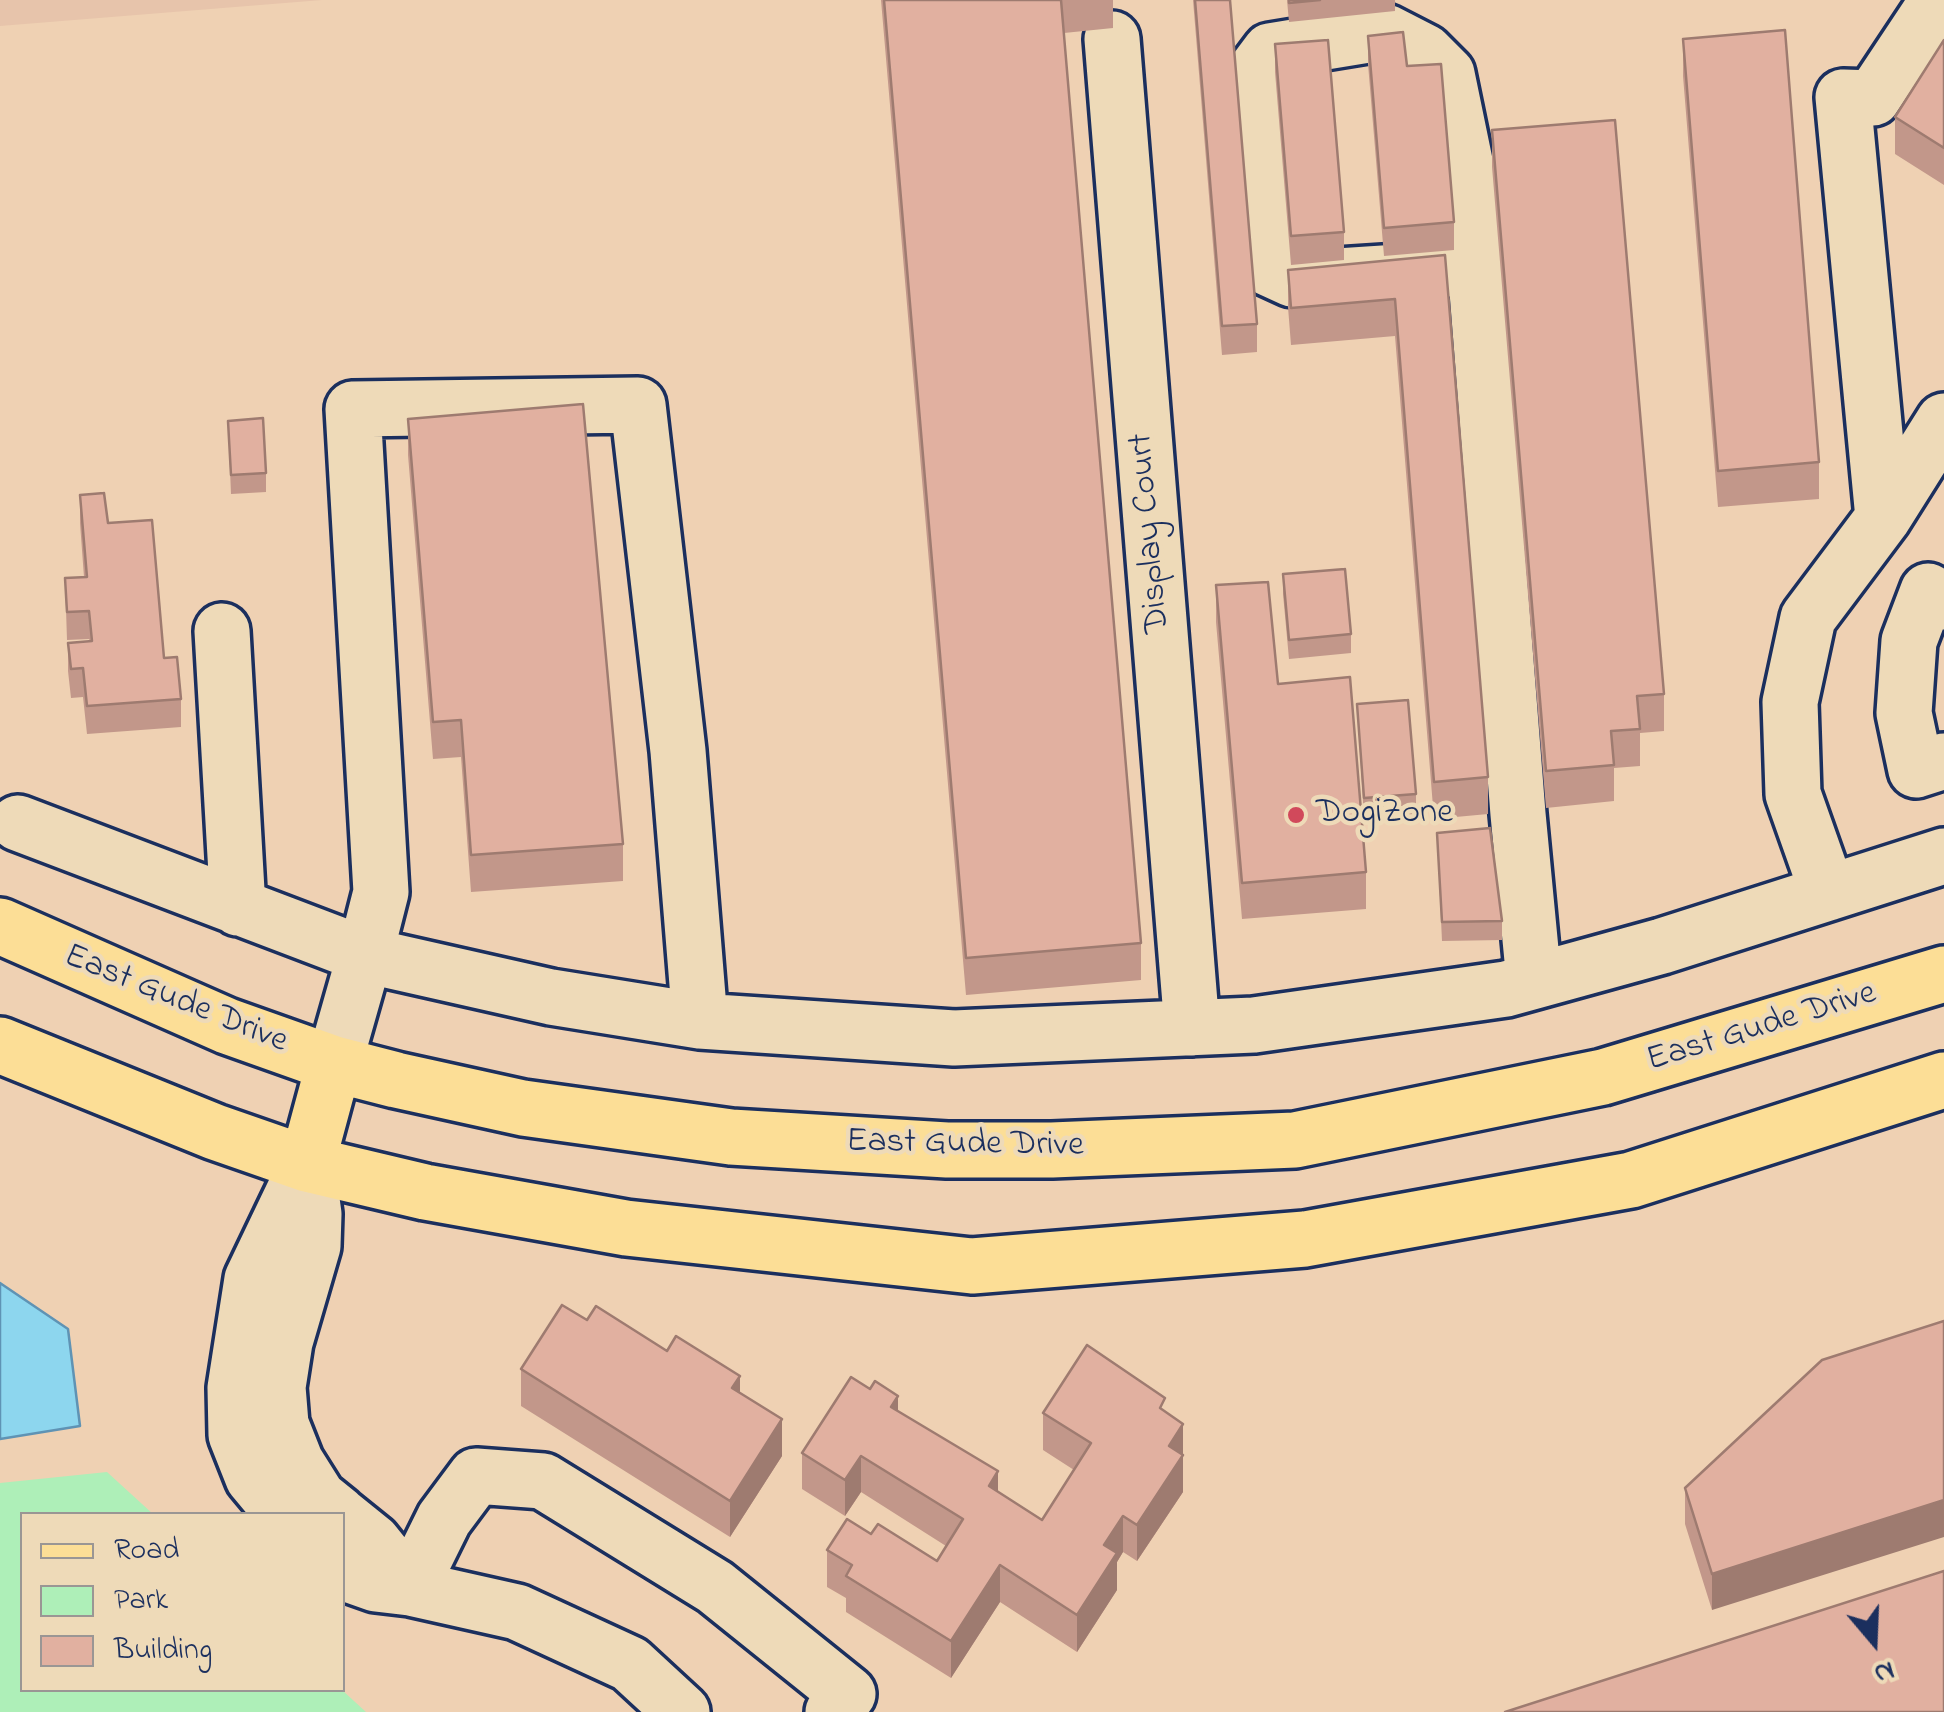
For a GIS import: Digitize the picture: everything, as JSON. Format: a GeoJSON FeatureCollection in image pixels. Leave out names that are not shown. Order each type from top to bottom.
{"type":"FeatureCollection","features":[{"type":"Feature","properties":{"kind":"main road","name":"East Gude Drive"},"geometry":{"type":"LineString","coordinates":[[0,926],[227,1026],[334,1064],[523,1108],[732,1137],[947,1150],[1052,1150],[1296,1140],[1604,1077],[1944,974]]}},
{"type":"Feature","properties":{"kind":"main road"},"geometry":{"type":"LineString","coordinates":[[0,1045],[117,1095],[307,1164],[425,1192],[626,1228],[972,1266],[1304,1239],[1631,1180],[1944,1080]]}},
{"type":"Feature","properties":{"kind":"main road"},"geometry":{"type":"LineString","coordinates":[[307,1164],[334,1064]]}},
{"type":"Feature","properties":{"kind":"lane"},"geometry":{"type":"LineString","coordinates":[[1884,518],[1843,97],[1874,98],[1938,0]]}},
{"type":"Feature","properties":{"kind":"lane"},"geometry":{"type":"LineString","coordinates":[[1475,268],[1292,279],[1268,268],[1252,74],[1270,51],[1386,32],[1425,52],[1447,74],[1468,176],[1534,981]]}},
{"type":"Feature","properties":{"kind":"lane","name":"Display Court"},"geometry":{"type":"LineString","coordinates":[[1112,39],[1192,1028]]}},
{"type":"Feature","properties":{"kind":"lane"},"geometry":{"type":"LineString","coordinates":[[334,1064],[381,892],[354,409],[638,405],[678,752],[700,1021]]}},
{"type":"Feature","properties":{"kind":"lane"},"geometry":{"type":"LineString","coordinates":[[1828,892],[1793,794],[1790,702],[1808,618],[1884,518],[1944,421]]}},
{"type":"Feature","properties":{"kind":"lane"},"geometry":{"type":"LineString","coordinates":[[1944,602],[1928,591],[1909,641],[1904,713],[1916,770],[1944,761]]}},
{"type":"Feature","properties":{"kind":"lane"},"geometry":{"type":"LineString","coordinates":[[222,632],[238,908]]}},
{"type":"Feature","properties":{"kind":"lane"},"geometry":{"type":"LineString","coordinates":[[18,823],[365,955],[551,997],[700,1021],[954,1038],[1254,1025],[1506,988],[1662,946],[1944,856]]}},
{"type":"Feature","properties":{"kind":"lane"},"geometry":{"type":"LineString","coordinates":[[281,1512],[254,1478],[236,1435],[234,1388],[252,1279],[307,1164]]}},
{"type":"Feature","properties":{"kind":"lane"},"geometry":{"type":"LineString","coordinates":[[307,1164],[314,1246],[285,1342],[278,1387],[281,1424],[296,1462],[318,1497],[336,1512]]}},
{"type":"Feature","properties":{"kind":"lane"},"geometry":{"type":"LineString","coordinates":[[410,1588],[444,1518],[476,1476],[543,1481],[715,1587],[848,1694],[833,1712]]}},
{"type":"Feature","properties":{"kind":"lane"},"geometry":{"type":"LineString","coordinates":[[345,1519],[373,1542],[410,1588]]}},
{"type":"Feature","properties":{"kind":"lane"},"geometry":{"type":"LineString","coordinates":[[345,1573],[376,1584],[517,1612],[630,1664],[682,1712]]}},
{"type":"Feature","properties":{"kind":"shaded area"},"geometry":{"type":"Polygon","coordinates":[[[0,0],[322,0],[0,26],[0,0]]]}},
{"type":"Feature","properties":{"kind":"green space"},"geometry":{"type":"Polygon","coordinates":[[[107,1472],[151,1512],[20,1512],[20,1692],[344,1692],[366,1712],[0,1712],[0,1483],[107,1472]]]}},
{"type":"Feature","properties":{"kind":"water"},"geometry":{"type":"Polygon","coordinates":[[[0,1283],[68,1329],[80,1426],[0,1439],[0,1283]]]}},
{"type":"Feature","properties":{"kind":"building"},"geometry":{"type":"Polygon","coordinates":[[[884,0],[1061,0],[1141,943],[966,958],[884,0]]]}},
{"type":"Feature","properties":{"kind":"building"},"geometry":{"type":"Polygon","coordinates":[[[1195,0],[1230,0],[1257,324],[1222,326],[1195,0]]]}},
{"type":"Feature","properties":{"kind":"building"},"geometry":{"type":"Polygon","coordinates":[[[1785,30],[1819,462],[1718,471],[1683,39],[1785,30]]]}},
{"type":"Feature","properties":{"kind":"building"},"geometry":{"type":"Polygon","coordinates":[[[1403,32],[1407,66],[1441,64],[1454,222],[1384,228],[1368,36],[1403,32]]]}},
{"type":"Feature","properties":{"kind":"building"},"geometry":{"type":"Polygon","coordinates":[[[1328,40],[1344,232],[1291,236],[1275,44],[1328,40]]]}},
{"type":"Feature","properties":{"kind":"building"},"geometry":{"type":"Polygon","coordinates":[[[1944,40],[1944,148],[1895,117],[1944,40]]]}},
{"type":"Feature","properties":{"kind":"building"},"geometry":{"type":"Polygon","coordinates":[[[1615,120],[1664,694],[1637,696],[1640,729],[1611,731],[1614,765],[1546,771],[1492,130],[1615,120]]]}},
{"type":"Feature","properties":{"kind":"building"},"geometry":{"type":"Polygon","coordinates":[[[1445,255],[1488,777],[1434,782],[1395,299],[1291,308],[1288,270],[1445,255]]]}},
{"type":"Feature","properties":{"kind":"building"},"geometry":{"type":"Polygon","coordinates":[[[583,404],[623,844],[471,855],[461,720],[433,722],[408,419],[583,404]]]}},
{"type":"Feature","properties":{"kind":"building"},"geometry":{"type":"Polygon","coordinates":[[[263,418],[266,473],[231,475],[228,421],[263,418]]]}},
{"type":"Feature","properties":{"kind":"building"},"geometry":{"type":"Polygon","coordinates":[[[104,493],[108,523],[152,520],[164,658],[177,657],[181,699],[87,706],[83,668],[71,669],[68,643],[92,641],[89,611],[67,612],[65,578],[87,577],[80,495],[104,493]]]}},
{"type":"Feature","properties":{"kind":"building"},"geometry":{"type":"Polygon","coordinates":[[[1345,569],[1351,634],[1289,640],[1283,574],[1345,569]]]}},
{"type":"Feature","properties":{"kind":"building","name":"DogiZone"},"geometry":{"type":"Polygon","coordinates":[[[1268,582],[1278,684],[1350,677],[1366,872],[1242,883],[1216,585],[1268,582]]]}},
{"type":"Feature","properties":{"kind":"building"},"geometry":{"type":"Polygon","coordinates":[[[1408,700],[1416,794],[1364,798],[1357,704],[1408,700]]]}},
{"type":"Feature","properties":{"kind":"building"},"geometry":{"type":"Polygon","coordinates":[[[1490,828],[1502,921],[1442,922],[1437,833],[1490,828]]]}},
{"type":"Feature","properties":{"kind":"building"},"geometry":{"type":"Polygon","coordinates":[[[562,1305],[587,1320],[596,1306],[667,1351],[676,1336],[740,1376],[732,1388],[782,1419],[730,1501],[521,1369],[562,1305]]]}},
{"type":"Feature","properties":{"kind":"building"},"geometry":{"type":"Polygon","coordinates":[[[1944,1321],[1944,1500],[1712,1574],[1685,1488],[1822,1360],[1944,1321]]]}},
{"type":"Feature","properties":{"kind":"building"},"geometry":{"type":"Polygon","coordinates":[[[1087,1345],[1165,1398],[1160,1408],[1183,1424],[1169,1446],[1183,1455],[1137,1525],[1123,1516],[1104,1545],[1117,1553],[1077,1615],[1000,1565],[951,1641],[846,1576],[852,1565],[827,1550],[847,1519],[871,1534],[878,1524],[937,1561],[963,1519],[861,1456],[845,1480],[802,1453],[851,1377],[870,1389],[875,1381],[898,1396],[891,1407],[998,1471],[989,1486],[1042,1520],[1091,1443],[1043,1413],[1087,1345]]]}},
{"type":"Feature","properties":{"kind":"building"},"geometry":{"type":"Polygon","coordinates":[[[1944,1571],[1944,1712],[1505,1712],[1944,1571]]]}},
{"type":"Feature","properties":{"kind":"place","name":"DogiZone"},"geometry":{"type":"Point","coordinates":[1296,815]}}]}
